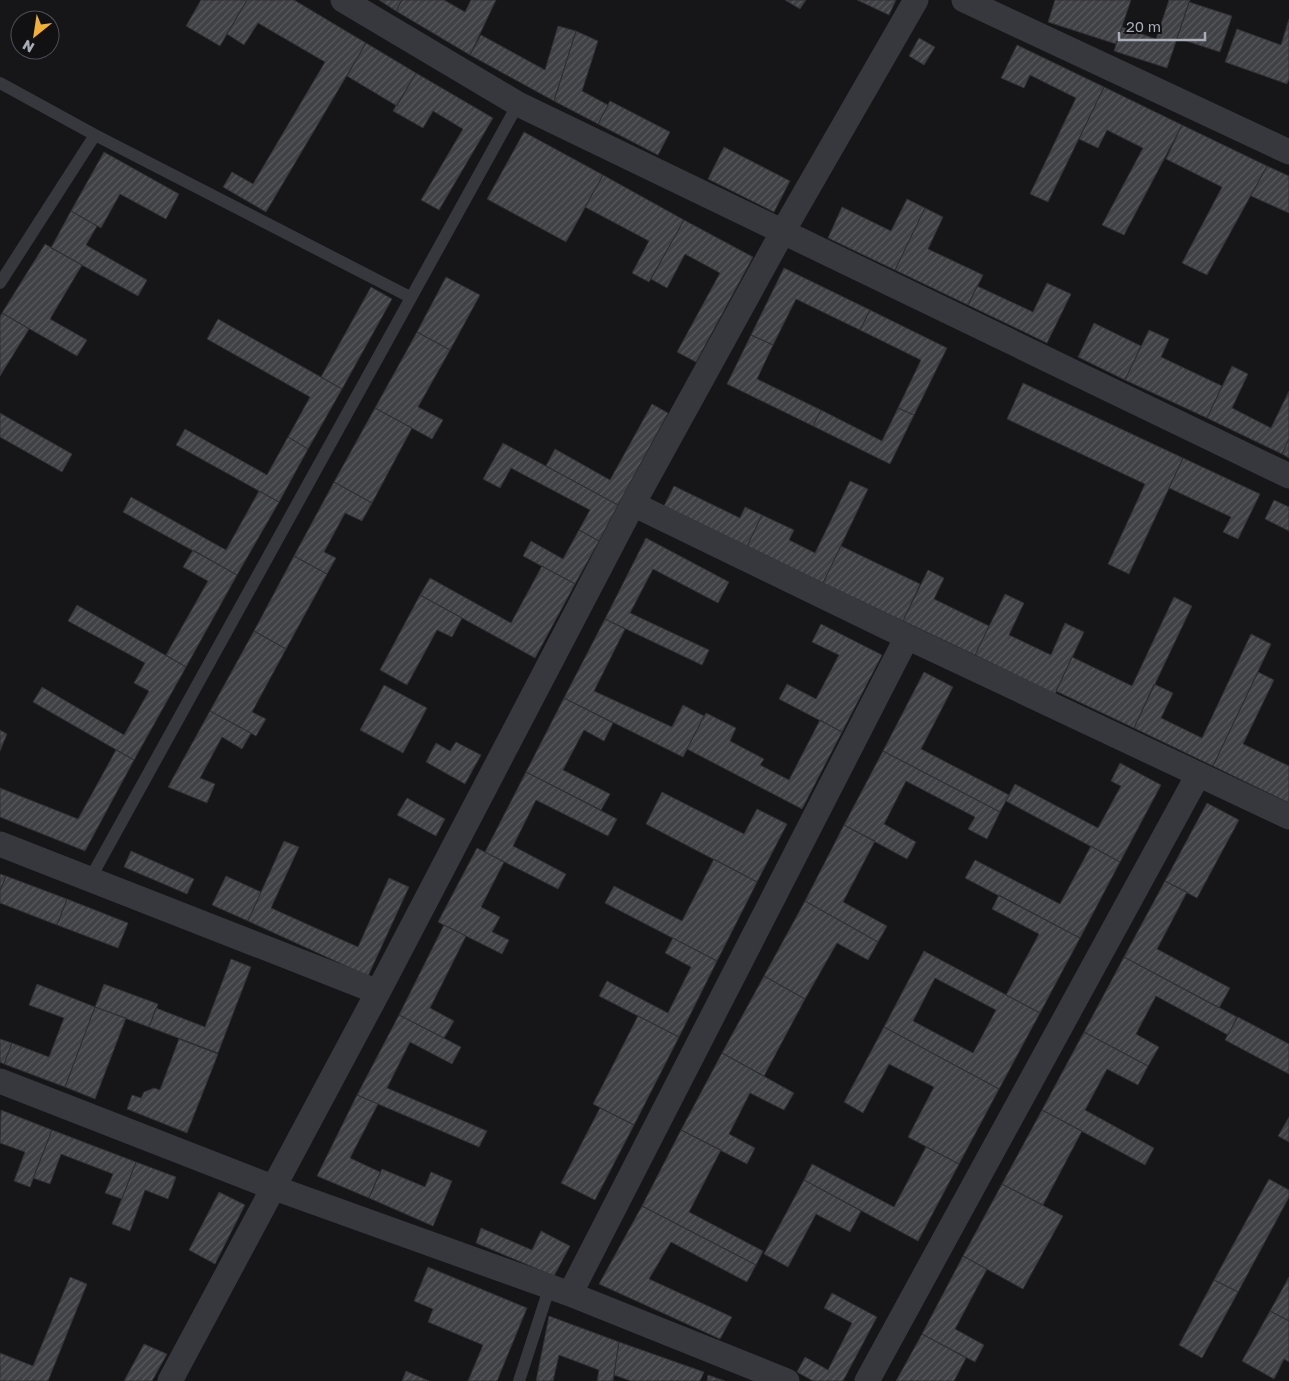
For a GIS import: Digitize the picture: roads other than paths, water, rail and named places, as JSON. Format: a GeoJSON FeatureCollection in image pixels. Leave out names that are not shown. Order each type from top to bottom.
{"type":"FeatureCollection","features":[{"type":"Feature","properties":{"kind":"street"},"geometry":{"type":"LineString","coordinates":[[343,0],[518,104],[1289,476]]}},
{"type":"Feature","properties":{"kind":"street"},"geometry":{"type":"LineString","coordinates":[[170,1381],[272,1187],[378,992],[633,504],[782,233],[916,0]]}},
{"type":"Feature","properties":{"kind":"street"},"geometry":{"type":"LineString","coordinates":[[964,0],[1289,152]]}},
{"type":"Feature","properties":{"kind":"street"},"geometry":{"type":"LineString","coordinates":[[633,504],[907,637],[1289,817]]}},
{"type":"Feature","properties":{"kind":"street"},"geometry":{"type":"LineString","coordinates":[[560,1291],[907,637]]}},
{"type":"Feature","properties":{"kind":"street"},"geometry":{"type":"LineString","coordinates":[[867,1381],[1198,775]]}},
{"type":"Feature","properties":{"kind":"street"},"geometry":{"type":"LineString","coordinates":[[0,844],[378,992]]}},
{"type":"Feature","properties":{"kind":"street"},"geometry":{"type":"LineString","coordinates":[[0,1081],[272,1187],[560,1291],[787,1381]]}},
{"type":"Feature","properties":{"kind":"lane"},"geometry":{"type":"LineString","coordinates":[[0,83],[95,135],[410,298]]}},
{"type":"Feature","properties":{"kind":"lane"},"geometry":{"type":"LineString","coordinates":[[90,879],[518,104]]}},
{"type":"Feature","properties":{"kind":"lane"},"geometry":{"type":"LineString","coordinates":[[0,283],[95,135]]}},
{"type":"Feature","properties":{"kind":"lane"},"geometry":{"type":"LineString","coordinates":[[519,1381],[560,1291]]}}]}
